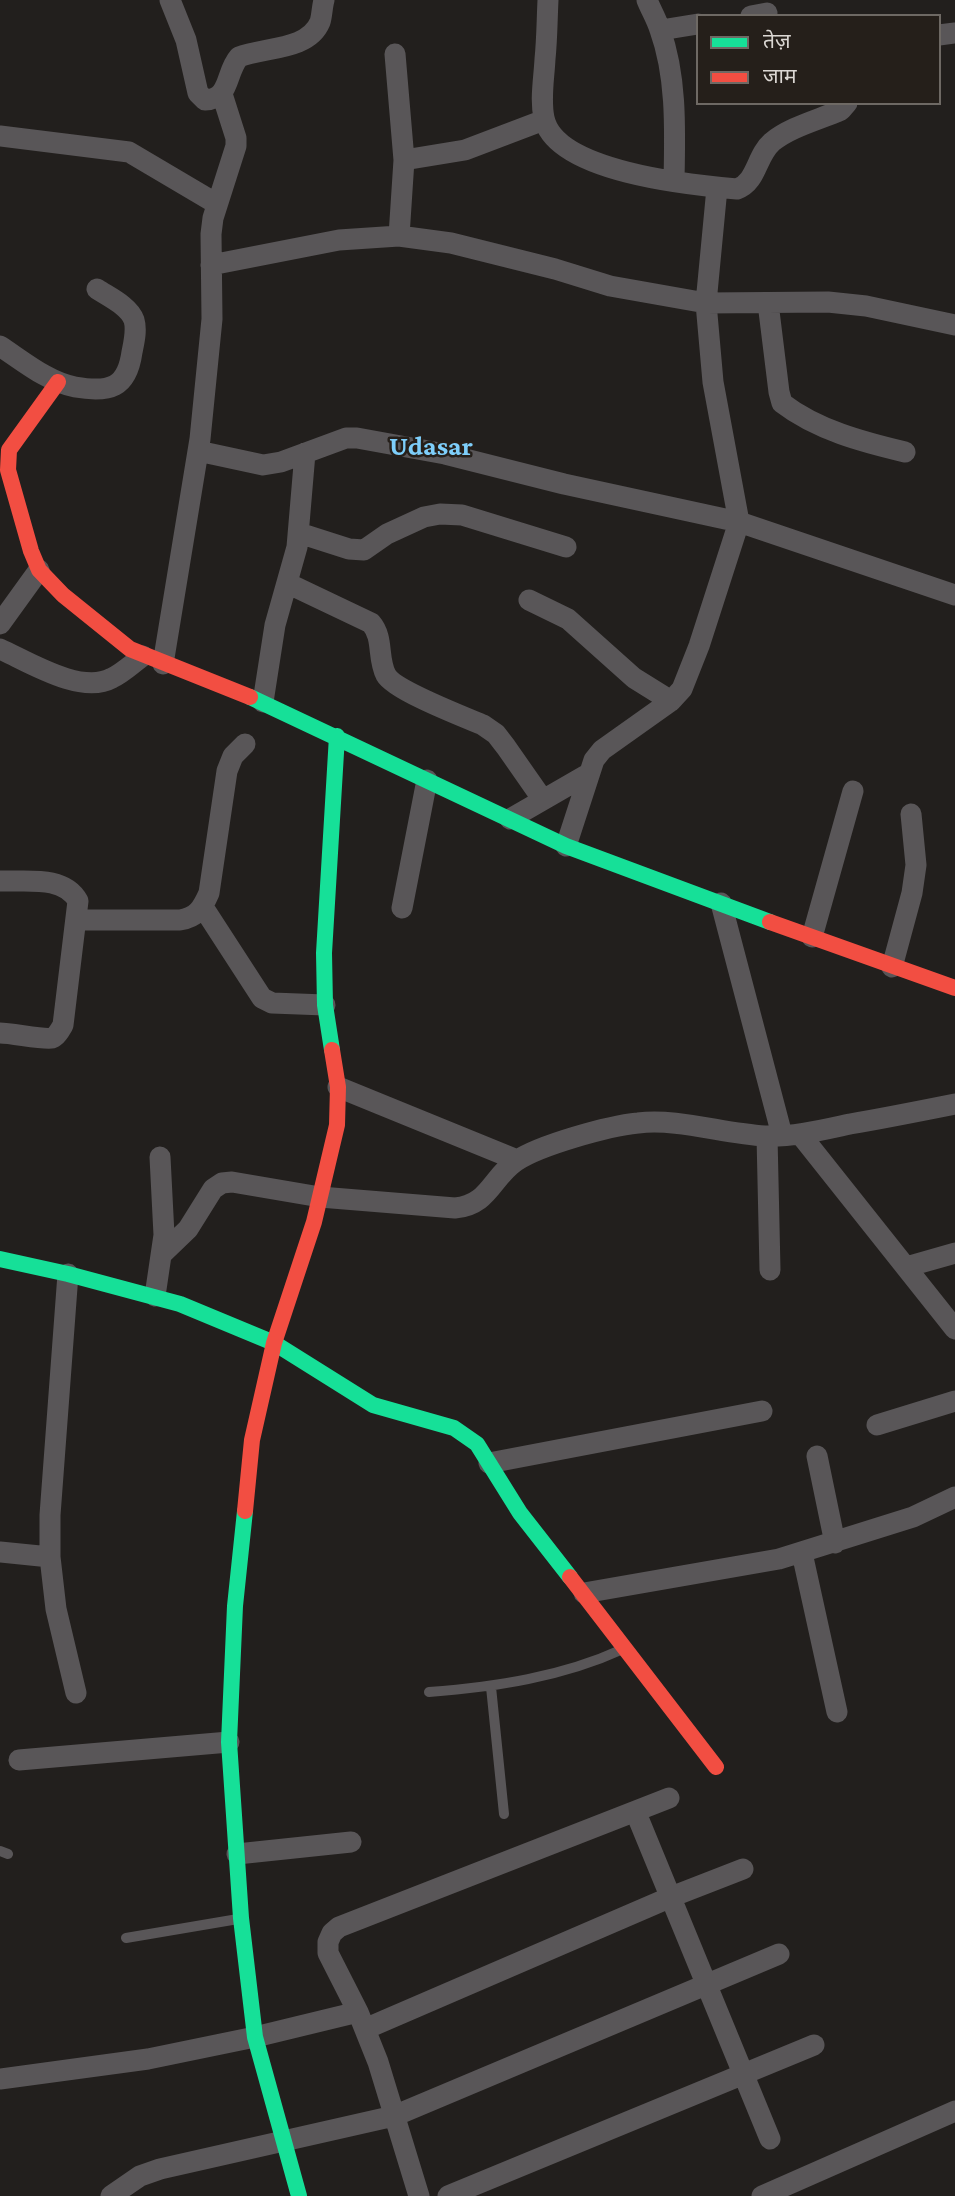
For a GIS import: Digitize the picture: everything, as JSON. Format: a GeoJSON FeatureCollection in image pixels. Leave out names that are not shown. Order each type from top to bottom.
{"type":"FeatureCollection","features":[{"type":"Feature","properties":{"kind":"street"},"geometry":{"type":"LineString","coordinates":[[170,0],[186,40],[198,93],[205,100],[222,94],[234,62],[239,57],[295,43],[307,37],[320,22],[324,0]]}},
{"type":"Feature","properties":{"kind":"street"},"geometry":{"type":"LineString","coordinates":[[548,0],[542,95],[544,121],[555,139],[571,153],[593,163],[674,181],[737,189],[745,186],[768,145],[780,135],[841,110],[846,105]]}},
{"type":"Feature","properties":{"kind":"street"},"geometry":{"type":"LineString","coordinates":[[647,0],[661,30],[671,75],[675,129],[674,181]]}},
{"type":"Feature","properties":{"kind":"street"},"geometry":{"type":"LineString","coordinates":[[661,30],[696,24]]}},
{"type":"Feature","properties":{"kind":"street"},"geometry":{"type":"LineString","coordinates":[[395,54],[404,160],[399,236]]}},
{"type":"Feature","properties":{"kind":"street"},"geometry":{"type":"LineString","coordinates":[[163,664],[198,451],[212,319],[211,234],[217,204],[236,146],[222,94]]}},
{"type":"Feature","properties":{"kind":"street"},"geometry":{"type":"LineString","coordinates":[[404,160],[465,149],[544,121]]}},
{"type":"Feature","properties":{"kind":"street"},"geometry":{"type":"LineString","coordinates":[[0,136],[129,152],[217,204]]}},
{"type":"Feature","properties":{"kind":"street"},"geometry":{"type":"LineString","coordinates":[[566,846],[594,760],[603,750],[671,701],[682,689],[699,646],[738,522],[713,382],[706,303],[717,188]]}},
{"type":"Feature","properties":{"kind":"street"},"geometry":{"type":"LineString","coordinates":[[211,265],[254,259],[339,240],[399,236],[451,243],[610,285],[706,303],[828,302],[866,306],[955,326]]}},
{"type":"Feature","properties":{"kind":"street"},"geometry":{"type":"LineString","coordinates":[[0,346],[58,382],[76,387],[109,388],[123,381],[130,368],[134,319],[127,309],[97,289]]}},
{"type":"Feature","properties":{"kind":"street"},"geometry":{"type":"LineString","coordinates":[[768,303],[782,403],[820,425],[860,441],[905,452]]}},
{"type":"Feature","properties":{"kind":"street"},"geometry":{"type":"LineString","coordinates":[[58,382],[9,450],[8,470],[39,570],[63,596],[121,643],[143,656],[263,702],[566,846],[955,988]]}},
{"type":"Feature","properties":{"kind":"street"},"geometry":{"type":"LineString","coordinates":[[198,451],[263,466],[346,439],[357,438],[445,454],[564,484],[738,522],[955,595]]}},
{"type":"Feature","properties":{"kind":"street"},"geometry":{"type":"LineString","coordinates":[[263,702],[275,625],[299,533],[305,453]]}},
{"type":"Feature","properties":{"kind":"street"},"geometry":{"type":"LineString","coordinates":[[299,533],[349,549],[364,550],[387,534],[424,517],[440,514],[462,515],[566,547]]}},
{"type":"Feature","properties":{"kind":"street"},"geometry":{"type":"LineString","coordinates":[[0,624],[39,570]]}},
{"type":"Feature","properties":{"kind":"street"},"geometry":{"type":"LineString","coordinates":[[287,583],[371,623],[376,629],[382,665],[390,681],[483,725],[496,734],[543,800]]}},
{"type":"Feature","properties":{"kind":"street"},"geometry":{"type":"LineString","coordinates":[[528,600],[568,619],[634,678],[671,701]]}},
{"type":"Feature","properties":{"kind":"street"},"geometry":{"type":"LineString","coordinates":[[0,649],[78,683],[94,684],[111,679],[143,656]]}},
{"type":"Feature","properties":{"kind":"street"},"geometry":{"type":"LineString","coordinates":[[299,2196],[256,2037],[241,1919],[229,1742],[235,1606],[252,1440],[274,1343],[320,1197],[337,1125],[338,1087],[325,1005],[324,953],[337,736]]}},
{"type":"Feature","properties":{"kind":"street"},"geometry":{"type":"LineString","coordinates":[[76,920],[193,918],[209,893],[228,771],[233,756],[245,744]]}},
{"type":"Feature","properties":{"kind":"street"},"geometry":{"type":"LineString","coordinates":[[510,819],[588,774]]}},
{"type":"Feature","properties":{"kind":"street"},"geometry":{"type":"LineString","coordinates":[[402,908],[428,780]]}},
{"type":"Feature","properties":{"kind":"street"},"geometry":{"type":"LineString","coordinates":[[812,937],[853,791]]}},
{"type":"Feature","properties":{"kind":"street"},"geometry":{"type":"LineString","coordinates":[[892,967],[912,893],[916,865],[911,814]]}},
{"type":"Feature","properties":{"kind":"street"},"geometry":{"type":"LineString","coordinates":[[0,881],[64,885],[73,892],[78,901],[63,1025],[56,1036],[49,1039],[26,1034],[0,1033]]}},
{"type":"Feature","properties":{"kind":"street"},"geometry":{"type":"LineString","coordinates":[[721,903],[783,1135],[770,1270]]}},
{"type":"Feature","properties":{"kind":"street"},"geometry":{"type":"LineString","coordinates":[[203,906],[262,998],[272,1003],[325,1005]]}},
{"type":"Feature","properties":{"kind":"street"},"geometry":{"type":"LineString","coordinates":[[338,1087],[517,1160]]}},
{"type":"Feature","properties":{"kind":"street"},"geometry":{"type":"LineString","coordinates":[[162,1254],[188,1229],[213,1189],[222,1183],[232,1182],[320,1197],[470,1207],[481,1199],[503,1172],[517,1160],[557,1142],[637,1123],[660,1122],[727,1133],[783,1135],[955,1104]]}},
{"type":"Feature","properties":{"kind":"street"},"geometry":{"type":"LineString","coordinates":[[783,1135],[906,1267],[955,1329]]}},
{"type":"Feature","properties":{"kind":"street"},"geometry":{"type":"LineString","coordinates":[[155,1296],[164,1235],[160,1157]]}},
{"type":"Feature","properties":{"kind":"street"},"geometry":{"type":"LineString","coordinates":[[906,1267],[955,1254]]}},
{"type":"Feature","properties":{"kind":"street"},"geometry":{"type":"LineString","coordinates":[[0,1259],[155,1296],[274,1343],[373,1405],[390,1412],[457,1428],[468,1434],[520,1513],[716,1768]]}},
{"type":"Feature","properties":{"kind":"street"},"geometry":{"type":"LineString","coordinates":[[68,1274],[50,1515],[50,1557],[56,1609],[76,1693]]}},
{"type":"Feature","properties":{"kind":"street"},"geometry":{"type":"LineString","coordinates":[[877,1425],[955,1401]]}},
{"type":"Feature","properties":{"kind":"street"},"geometry":{"type":"LineString","coordinates":[[489,1463],[762,1410]]}},
{"type":"Feature","properties":{"kind":"street"},"geometry":{"type":"LineString","coordinates":[[817,1456],[835,1543]]}},
{"type":"Feature","properties":{"kind":"street"},"geometry":{"type":"LineString","coordinates":[[584,1593],[768,1561],[835,1543],[913,1517],[955,1497]]}},
{"type":"Feature","properties":{"kind":"street"},"geometry":{"type":"LineString","coordinates":[[0,1552],[50,1557]]}},
{"type":"Feature","properties":{"kind":"street"},"geometry":{"type":"LineString","coordinates":[[802,1552],[837,1712]]}},
{"type":"Feature","properties":{"kind":"street"},"geometry":{"type":"LineString","coordinates":[[19,1760],[229,1742]]}},
{"type":"Feature","properties":{"kind":"street"},"geometry":{"type":"LineString","coordinates":[[419,2196],[378,2062],[361,2020],[328,1954],[328,1942],[332,1933],[339,1927],[669,1798]]}},
{"type":"Feature","properties":{"kind":"street"},"geometry":{"type":"LineString","coordinates":[[636,1813],[770,2139]]}},
{"type":"Feature","properties":{"kind":"street"},"geometry":{"type":"LineString","coordinates":[[237,1854],[351,1842]]}},
{"type":"Feature","properties":{"kind":"street"},"geometry":{"type":"LineString","coordinates":[[0,2079],[148,2059],[256,2037],[361,2020],[743,1869]]}},
{"type":"Feature","properties":{"kind":"street"},"geometry":{"type":"LineString","coordinates":[[111,2196],[140,2176],[160,2169],[394,2116],[779,1954]]}},
{"type":"Feature","properties":{"kind":"street"},"geometry":{"type":"LineString","coordinates":[[448,2196],[814,2045]]}},
{"type":"Feature","properties":{"kind":"street"},"geometry":{"type":"LineString","coordinates":[[774,2194],[954,2114]]}},
{"type":"Feature","properties":{"kind":"lane"},"geometry":{"type":"LineString","coordinates":[[429,1692],[491,1687],[580,1666],[625,1648]]}},
{"type":"Feature","properties":{"kind":"lane"},"geometry":{"type":"LineString","coordinates":[[491,1687],[504,1814]]}},
{"type":"Feature","properties":{"kind":"lane"},"geometry":{"type":"LineString","coordinates":[[126,1938],[241,1919]]}},
{"type":"Feature","properties":{"kind":"traffic: fast"},"geometry":{"type":"LineString","coordinates":[[250,697],[566,846],[770,922]]}},
{"type":"Feature","properties":{"kind":"traffic: fast"},"geometry":{"type":"LineString","coordinates":[[332,1050],[325,1005],[324,953],[337,736]]}},
{"type":"Feature","properties":{"kind":"traffic: fast"},"geometry":{"type":"LineString","coordinates":[[0,1259],[180,1304],[274,1343],[373,1405],[454,1428],[477,1444],[520,1513],[570,1577]]}},
{"type":"Feature","properties":{"kind":"traffic: fast"},"geometry":{"type":"LineString","coordinates":[[245,1511],[235,1606],[229,1742],[241,1918],[255,2037],[299,2196]]}},
{"type":"Feature","properties":{"kind":"traffic: jam"},"geometry":{"type":"LineString","coordinates":[[58,382],[9,450],[8,470],[39,570],[63,595],[130,649],[250,697]]}},
{"type":"Feature","properties":{"kind":"traffic: jam"},"geometry":{"type":"LineString","coordinates":[[770,922],[955,988]]}},
{"type":"Feature","properties":{"kind":"traffic: jam"},"geometry":{"type":"LineString","coordinates":[[245,1511],[252,1440],[274,1343],[314,1222],[337,1125],[338,1087],[332,1050]]}},
{"type":"Feature","properties":{"kind":"traffic: jam"},"geometry":{"type":"LineString","coordinates":[[570,1577],[716,1767]]}},
{"type":"Feature","properties":{"kind":"district","name":"Udasar"},"geometry":{"type":"Point","coordinates":[431,446]}}]}
